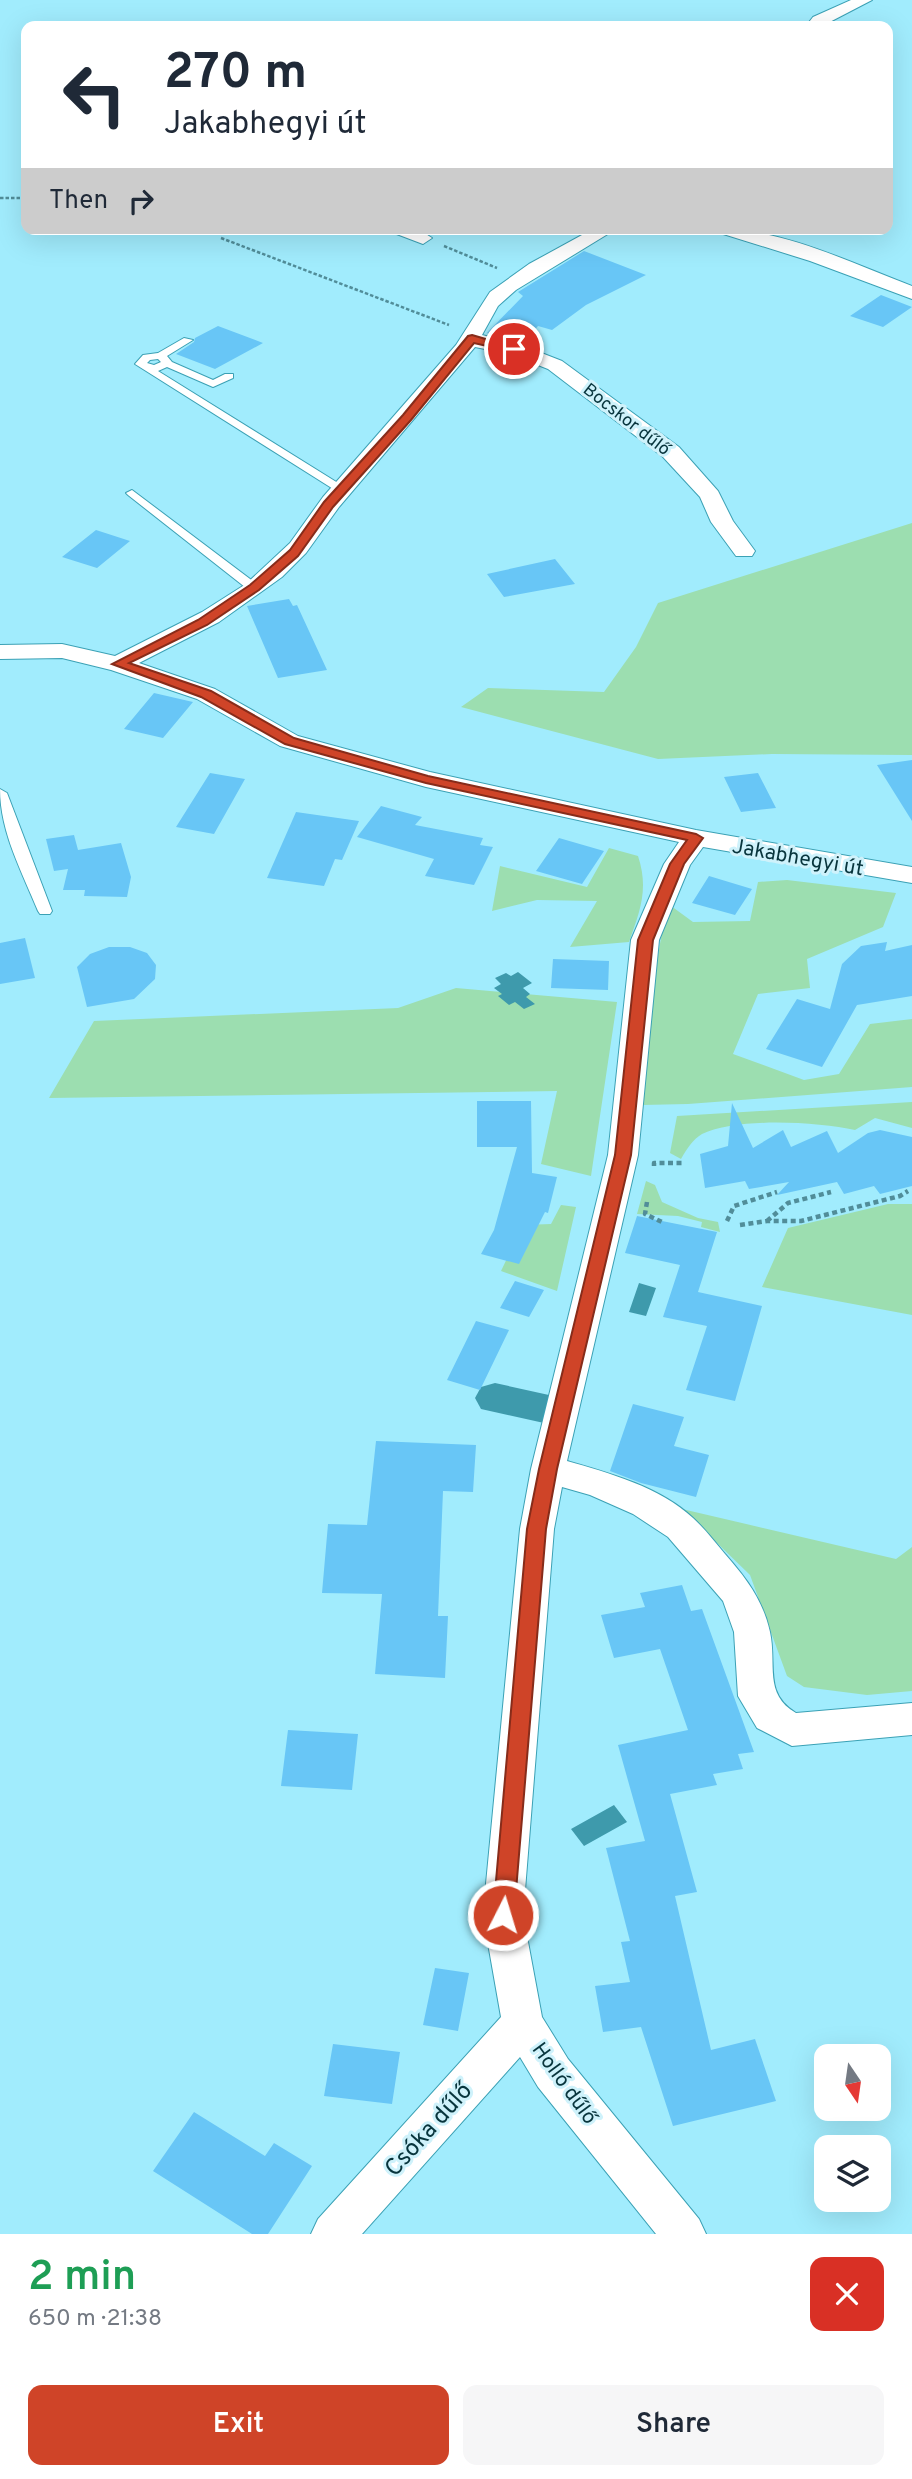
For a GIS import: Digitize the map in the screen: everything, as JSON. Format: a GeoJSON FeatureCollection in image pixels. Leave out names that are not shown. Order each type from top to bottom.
{"type":"FeatureCollection","features":[{"type":"Feature","properties":{"kind":"street"},"geometry":{"type":"LineString","coordinates":[[818,21],[864,0]]}},
{"type":"Feature","properties":{"kind":"street"},"geometry":{"type":"LineString","coordinates":[[416,235],[423,238]]}},
{"type":"Feature","properties":{"kind":"street"},"geometry":{"type":"LineString","coordinates":[[118,664],[203,622],[254,588],[294,553],[342,490],[407,418],[472,338],[482,314],[496,297],[520,278],[596,235]]}},
{"type":"Feature","properties":{"kind":"street"},"geometry":{"type":"LineString","coordinates":[[746,235],[817,257],[912,293]]}},
{"type":"Feature","properties":{"kind":"street","name":"Bocskor dűlő"},"geometry":{"type":"LineString","coordinates":[[472,338],[488,345],[514,349],[555,365],[633,423],[691,473],[710,496],[722,522],[744,551]]}},
{"type":"Feature","properties":{"kind":"street","name":"Jakabhegyi út"},"geometry":{"type":"LineString","coordinates":[[0,652],[62,651],[118,664],[206,694],[289,741],[426,779],[696,838],[912,875]]}},
{"type":"Feature","properties":{"kind":"street","name":"Holló dűlő"},"geometry":{"type":"LineString","coordinates":[[684,2234],[553,2073],[523,2023],[503,1915],[537,1529],[548,1469],[623,1155],[645,940],[677,864],[696,838]]}},
{"type":"Feature","properties":{"kind":"street"},"geometry":{"type":"LineString","coordinates":[[548,1469],[599,1484],[645,1504],[680,1527],[738,1593],[752,1632],[757,1696],[770,1717],[792,1730],[912,1719]]}},
{"type":"Feature","properties":{"kind":"street","name":"Csóka dűlő"},"geometry":{"type":"LineString","coordinates":[[333,2234],[523,2023]]}},
{"type":"Feature","properties":{"kind":"lane"},"geometry":{"type":"LineString","coordinates":[[188,340],[156,368],[144,367],[342,490]]}},
{"type":"Feature","properties":{"kind":"lane"},"geometry":{"type":"LineString","coordinates":[[163,360],[213,384],[229,376]]}},
{"type":"Feature","properties":{"kind":"lane"},"geometry":{"type":"LineString","coordinates":[[132,493],[254,588]]}},
{"type":"Feature","properties":{"kind":"lane"},"geometry":{"type":"LineString","coordinates":[[0,793],[45,911]]}},
{"type":"Feature","properties":{"kind":"path"},"geometry":{"type":"LineString","coordinates":[[0,198],[21,198]]}},
{"type":"Feature","properties":{"kind":"path"},"geometry":{"type":"LineString","coordinates":[[423,238],[520,278]]}},
{"type":"Feature","properties":{"kind":"path"},"geometry":{"type":"LineString","coordinates":[[221,239],[463,331],[472,338]]}},
{"type":"Feature","properties":{"kind":"path"},"geometry":{"type":"LineString","coordinates":[[652,1170],[654,1163],[682,1163]]}},
{"type":"Feature","properties":{"kind":"path"},"geometry":{"type":"LineString","coordinates":[[740,1225],[766,1221],[801,1221],[901,1196],[908,1191]]}},
{"type":"Feature","properties":{"kind":"path"},"geometry":{"type":"LineString","coordinates":[[649,1192],[645,1214],[662,1222]]}},
{"type":"Feature","properties":{"kind":"path"},"geometry":{"type":"LineString","coordinates":[[727,1221],[734,1206],[776,1192]]}},
{"type":"Feature","properties":{"kind":"path"},"geometry":{"type":"LineString","coordinates":[[766,1221],[788,1203],[831,1192]]}},
{"type":"Feature","properties":{"kind":"green space"},"geometry":{"type":"Polygon","coordinates":[[[912,523],[912,755],[772,754],[658,759],[461,707],[488,688],[604,692],[636,647],[658,603],[912,523]]]}},
{"type":"Feature","properties":{"kind":"green space"},"geometry":{"type":"Polygon","coordinates":[[[609,848],[638,856],[641,868],[642,900],[629,942],[570,947],[597,901],[537,900],[492,911],[500,866],[587,887],[609,848]]]}},
{"type":"Feature","properties":{"kind":"green space"},"geometry":{"type":"Polygon","coordinates":[[[787,880],[896,893],[883,927],[807,959],[810,988],[758,994],[733,1054],[804,1080],[839,1074],[870,1024],[912,1019],[912,1087],[642,1105],[635,1090],[667,903],[693,922],[750,921],[758,882],[787,880]]]}},
{"type":"Feature","properties":{"kind":"green space"},"geometry":{"type":"Polygon","coordinates":[[[456,988],[617,1002],[591,1176],[541,1164],[557,1091],[49,1098],[94,1021],[398,1008],[456,988]]]}},
{"type":"Feature","properties":{"kind":"green space"},"geometry":{"type":"Polygon","coordinates":[[[912,1102],[912,1128],[875,1118],[855,1130],[799,1123],[736,1125],[702,1134],[687,1148],[681,1159],[670,1153],[677,1116],[912,1102]]]}},
{"type":"Feature","properties":{"kind":"green space"},"geometry":{"type":"Polygon","coordinates":[[[646,1181],[655,1185],[662,1202],[698,1218],[718,1222],[720,1232],[701,1227],[702,1222],[678,1216],[637,1214],[646,1181]]]}},
{"type":"Feature","properties":{"kind":"green space"},"geometry":{"type":"Polygon","coordinates":[[[888,1204],[912,1204],[912,1315],[762,1287],[788,1228],[888,1204]]]}},
{"type":"Feature","properties":{"kind":"green space"},"geometry":{"type":"Polygon","coordinates":[[[561,1205],[576,1207],[557,1291],[501,1271],[523,1225],[551,1224],[561,1205]]]}},
{"type":"Feature","properties":{"kind":"green space"},"geometry":{"type":"Polygon","coordinates":[[[682,1509],[896,1559],[912,1547],[912,1691],[867,1695],[804,1687],[787,1676],[750,1575],[682,1509]]]}},
{"type":"Feature","properties":{"kind":"water"},"geometry":{"type":"Polygon","coordinates":[[[518,972],[532,983],[523,988],[530,994],[526,997],[535,1004],[524,1009],[515,1002],[509,1005],[498,996],[502,994],[494,988],[501,984],[495,978],[506,973],[511,976],[518,972]]]}},
{"type":"Feature","properties":{"kind":"water"},"geometry":{"type":"Polygon","coordinates":[[[639,1283],[656,1288],[646,1316],[629,1312],[639,1283]]]}},
{"type":"Feature","properties":{"kind":"water"},"geometry":{"type":"Polygon","coordinates":[[[614,1805],[627,1822],[584,1846],[571,1829],[614,1805]]]}},
{"type":"Feature","properties":{"kind":"building"},"geometry":{"type":"Polygon","coordinates":[[[584,251],[646,275],[586,305],[552,330],[538,326],[523,343],[487,333],[523,296],[518,292],[584,251]]]}},
{"type":"Feature","properties":{"kind":"building"},"geometry":{"type":"Polygon","coordinates":[[[881,295],[912,307],[883,327],[850,316],[881,295]]]}},
{"type":"Feature","properties":{"kind":"building"},"geometry":{"type":"Polygon","coordinates":[[[218,326],[263,343],[215,369],[176,354],[194,342],[195,338],[218,326]]]}},
{"type":"Feature","properties":{"kind":"building"},"geometry":{"type":"Polygon","coordinates":[[[96,530],[130,541],[97,568],[62,557],[96,530]]]}},
{"type":"Feature","properties":{"kind":"building"},"geometry":{"type":"Polygon","coordinates":[[[555,559],[575,584],[504,597],[487,574],[555,559]]]}},
{"type":"Feature","properties":{"kind":"building"},"geometry":{"type":"Polygon","coordinates":[[[289,599],[293,606],[297,605],[327,670],[278,678],[247,606],[289,599]]]}},
{"type":"Feature","properties":{"kind":"building"},"geometry":{"type":"Polygon","coordinates":[[[154,693],[193,702],[163,738],[124,729],[154,693]]]}},
{"type":"Feature","properties":{"kind":"building"},"geometry":{"type":"Polygon","coordinates":[[[912,760],[912,821],[877,765],[912,760]]]}},
{"type":"Feature","properties":{"kind":"building"},"geometry":{"type":"Polygon","coordinates":[[[210,773],[245,779],[214,834],[176,827],[210,773]]]}},
{"type":"Feature","properties":{"kind":"building"},"geometry":{"type":"Polygon","coordinates":[[[758,773],[776,808],[741,812],[724,777],[758,773]]]}},
{"type":"Feature","properties":{"kind":"building"},"geometry":{"type":"Polygon","coordinates":[[[381,806],[422,817],[415,825],[483,838],[480,845],[493,847],[474,885],[425,876],[434,859],[357,837],[381,806]]]}},
{"type":"Feature","properties":{"kind":"building"},"geometry":{"type":"Polygon","coordinates":[[[296,812],[359,821],[342,860],[335,859],[324,886],[267,878],[296,812]]]}},
{"type":"Feature","properties":{"kind":"building"},"geometry":{"type":"Polygon","coordinates":[[[74,835],[78,850],[121,843],[131,877],[127,897],[84,896],[85,890],[63,890],[68,869],[54,871],[46,839],[74,835]]]}},
{"type":"Feature","properties":{"kind":"building"},"geometry":{"type":"Polygon","coordinates":[[[559,838],[604,851],[582,884],[536,871],[559,838]]]}},
{"type":"Feature","properties":{"kind":"building"},"geometry":{"type":"Polygon","coordinates":[[[709,876],[752,889],[735,915],[692,903],[709,876]]]}},
{"type":"Feature","properties":{"kind":"building"},"geometry":{"type":"Polygon","coordinates":[[[25,938],[35,978],[0,984],[0,943],[25,938]]]}},
{"type":"Feature","properties":{"kind":"building"},"geometry":{"type":"Polygon","coordinates":[[[887,942],[885,951],[912,945],[912,996],[857,1005],[822,1067],[766,1049],[797,999],[830,1009],[842,964],[861,946],[887,942]]]}},
{"type":"Feature","properties":{"kind":"building"},"geometry":{"type":"Polygon","coordinates":[[[109,947],[130,947],[147,953],[156,965],[155,979],[134,999],[87,1007],[77,967],[90,954],[109,947]]]}},
{"type":"Feature","properties":{"kind":"building"},"geometry":{"type":"Polygon","coordinates":[[[553,959],[609,961],[608,990],[551,988],[553,959]]]}},
{"type":"Feature","properties":{"kind":"building"},"geometry":{"type":"Polygon","coordinates":[[[477,1101],[531,1101],[532,1173],[557,1177],[548,1213],[545,1212],[519,1264],[481,1254],[494,1230],[517,1147],[477,1147],[477,1101]]]}},
{"type":"Feature","properties":{"kind":"building"},"geometry":{"type":"Polygon","coordinates":[[[732,1103],[753,1148],[783,1130],[791,1147],[827,1131],[838,1153],[868,1133],[880,1130],[912,1137],[912,1186],[880,1194],[874,1186],[844,1194],[837,1182],[777,1195],[789,1182],[749,1189],[745,1181],[705,1188],[700,1154],[728,1146],[732,1103]]]}},
{"type":"Feature","properties":{"kind":"building"},"geometry":{"type":"Polygon","coordinates":[[[637,1216],[717,1232],[698,1292],[762,1306],[735,1401],[686,1390],[707,1326],[663,1317],[680,1265],[625,1253],[637,1216]]]}},
{"type":"Feature","properties":{"kind":"building"},"geometry":{"type":"Polygon","coordinates":[[[515,1281],[544,1290],[529,1317],[500,1308],[515,1281]]]}},
{"type":"Feature","properties":{"kind":"building"},"geometry":{"type":"Polygon","coordinates":[[[476,1321],[509,1330],[480,1390],[447,1380],[476,1321]]]}},
{"type":"Feature","properties":{"kind":"building"},"geometry":{"type":"Polygon","coordinates":[[[633,1404],[684,1417],[674,1446],[709,1455],[696,1497],[641,1483],[610,1471],[633,1404]]]}},
{"type":"Feature","properties":{"kind":"building"},"geometry":{"type":"Polygon","coordinates":[[[376,1441],[476,1445],[473,1492],[443,1491],[438,1616],[448,1616],[445,1678],[375,1674],[382,1594],[322,1593],[328,1524],[367,1525],[376,1441]]]}},
{"type":"Feature","properties":{"kind":"building"},"geometry":{"type":"Polygon","coordinates":[[[682,1585],[691,1611],[702,1609],[754,1752],[738,1754],[743,1769],[713,1774],[717,1785],[670,1794],[697,1892],[675,1896],[711,2050],[755,2039],[776,2101],[673,2126],[641,2027],[603,2032],[595,1986],[630,1982],[621,1942],[630,1941],[606,1848],[645,1841],[618,1745],[688,1730],[660,1649],[614,1658],[601,1615],[645,1607],[640,1593],[682,1585]]]}},
{"type":"Feature","properties":{"kind":"building"},"geometry":{"type":"Polygon","coordinates":[[[288,1730],[358,1734],[352,1790],[281,1786],[288,1730]]]}},
{"type":"Feature","properties":{"kind":"building"},"geometry":{"type":"Polygon","coordinates":[[[435,1968],[469,1973],[458,2031],[423,2025],[435,1968]]]}},
{"type":"Feature","properties":{"kind":"building"},"geometry":{"type":"Polygon","coordinates":[[[333,2044],[400,2052],[392,2104],[324,2096],[333,2044]]]}},
{"type":"Feature","properties":{"kind":"building"},"geometry":{"type":"Polygon","coordinates":[[[194,2112],[265,2156],[274,2143],[312,2166],[268,2234],[252,2234],[153,2171],[194,2112]]]}},
{"type":"Feature","properties":{"kind":"waterway"},"geometry":{"type":"LineString","coordinates":[[495,1398],[544,1408]]}},
{"type":"Feature","properties":{"kind":"route"},"geometry":{"type":"LineString","coordinates":[[503,1915],[537,1529],[548,1469],[623,1155],[645,940],[677,864],[696,838],[426,779],[289,741],[206,694],[164,682],[118,664],[203,622],[254,588],[294,553],[329,504],[407,418],[472,338],[488,345],[514,349]]}}]}
